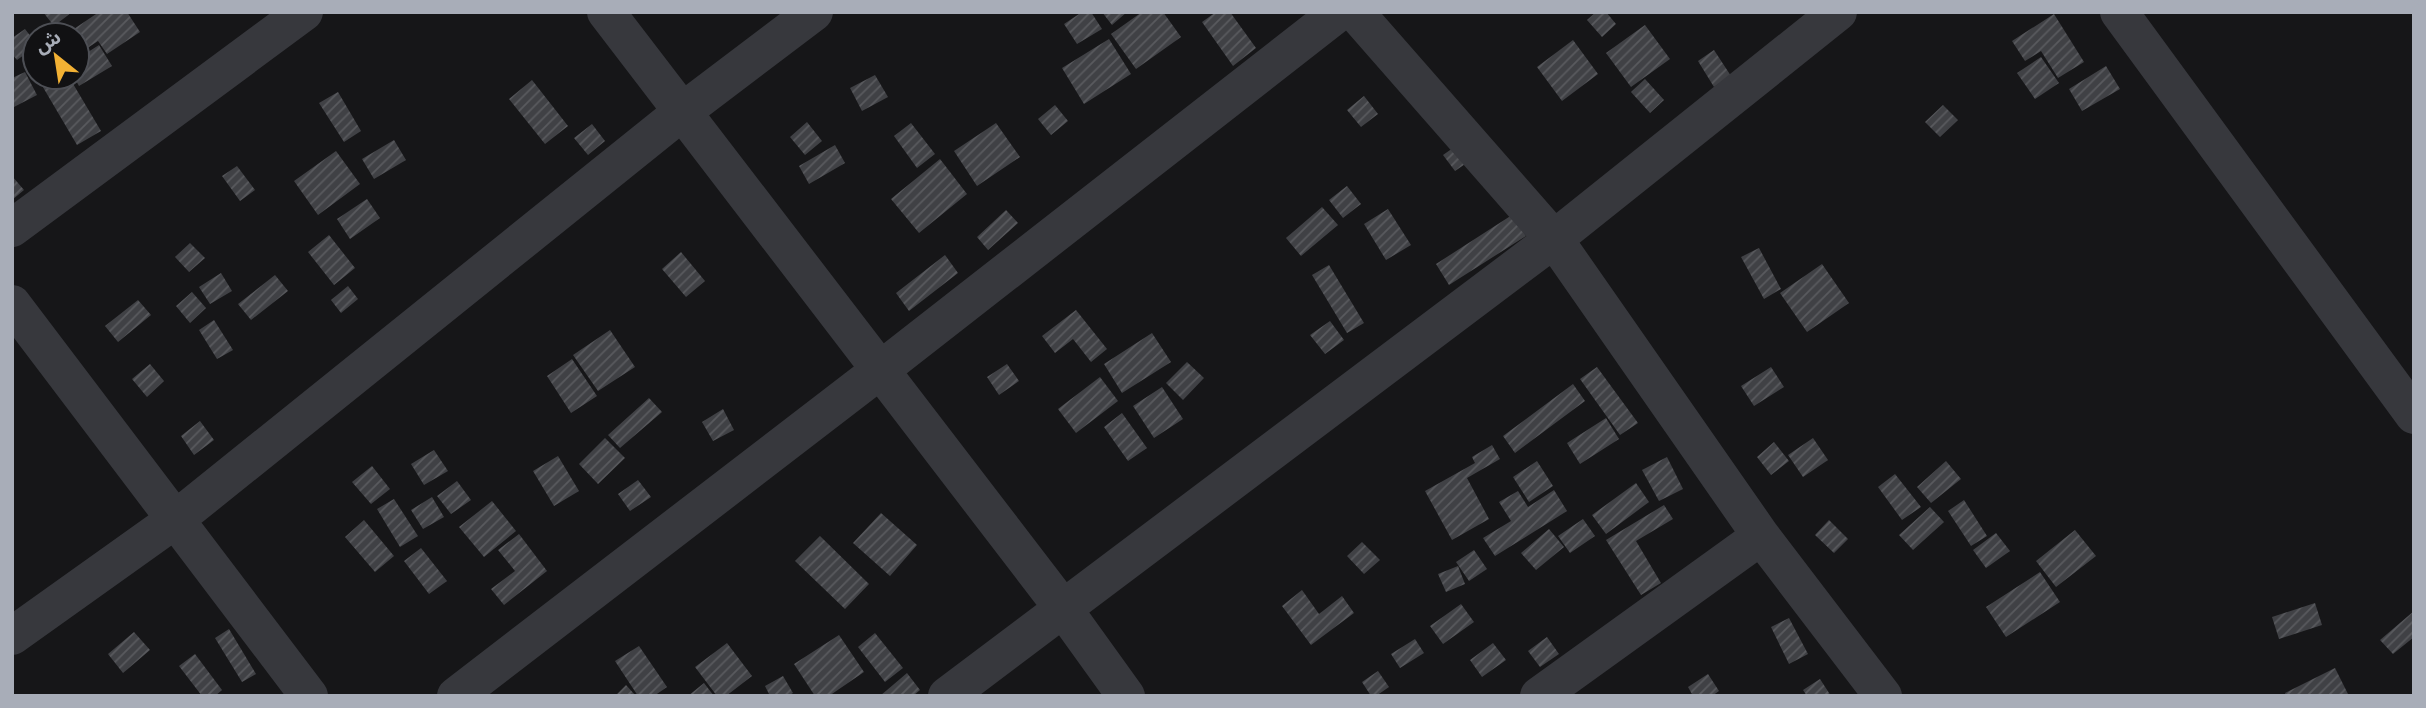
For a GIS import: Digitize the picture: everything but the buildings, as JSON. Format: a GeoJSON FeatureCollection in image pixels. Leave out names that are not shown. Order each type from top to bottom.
{"type":"FeatureCollection","features":[{"type":"Feature","properties":{"kind":"street"},"geometry":{"type":"LineString","coordinates":[[12,228],[304,12]]}},
{"type":"Feature","properties":{"kind":"street"},"geometry":{"type":"LineString","coordinates":[[606,12],[1062,607],[1126,696]]}},
{"type":"Feature","properties":{"kind":"street"},"geometry":{"type":"LineString","coordinates":[[12,636],[176,519],[682,113],[814,12]]}},
{"type":"Feature","properties":{"kind":"street"},"geometry":{"type":"LineString","coordinates":[[456,696],[879,371],[1339,12]]}},
{"type":"Feature","properties":{"kind":"street"},"geometry":{"type":"LineString","coordinates":[[1356,12],[1554,239],[1761,536],[1883,696]]}},
{"type":"Feature","properties":{"kind":"street"},"geometry":{"type":"LineString","coordinates":[[947,696],[1554,239],[1838,12]]}},
{"type":"Feature","properties":{"kind":"street"},"geometry":{"type":"LineString","coordinates":[[2119,12],[2414,415]]}},
{"type":"Feature","properties":{"kind":"street"},"geometry":{"type":"LineString","coordinates":[[12,304],[309,696]]}},
{"type":"Feature","properties":{"kind":"street"},"geometry":{"type":"LineString","coordinates":[[1539,696],[1761,536]]}}]}
